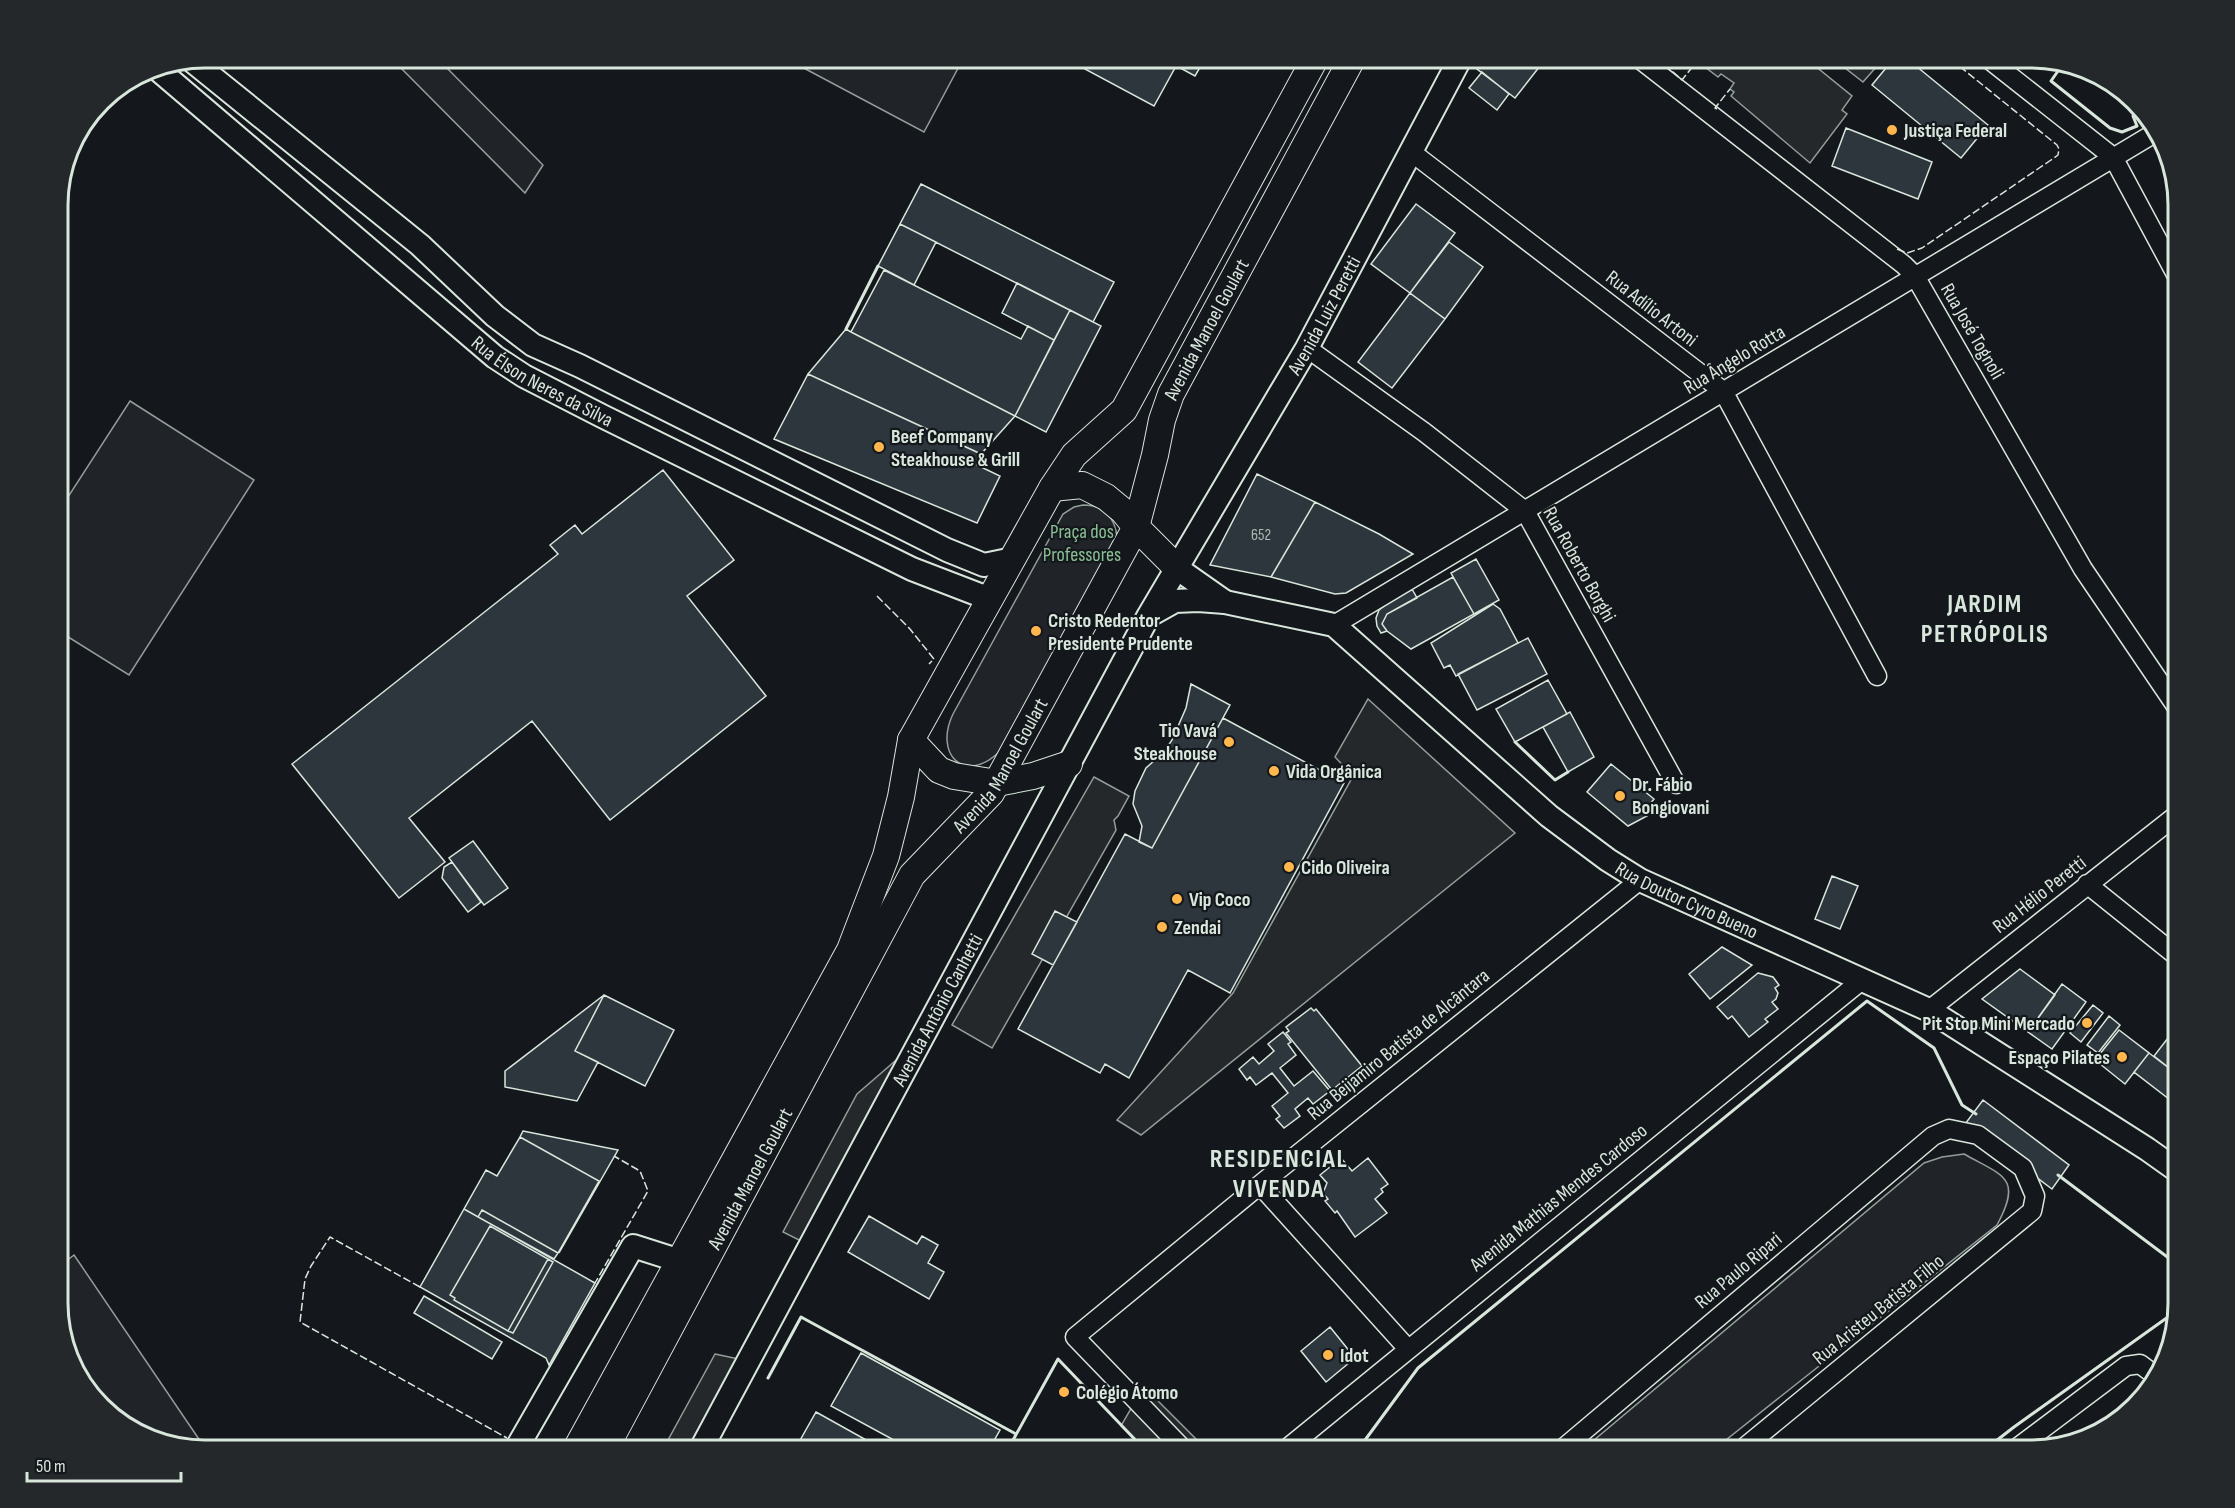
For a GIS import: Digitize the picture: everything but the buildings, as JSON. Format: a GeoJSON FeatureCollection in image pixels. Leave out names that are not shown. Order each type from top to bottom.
{"type":"FeatureCollection","features":[{"type":"Feature","properties":{"kind":"main road","name":"Avenida Manoel Goulart"},"geometry":{"type":"LineString","coordinates":[[581,1440],[850,950],[886,856],[901,797],[911,740],[1052,488],[1074,454],[1124,410],[1310,68]]}},
{"type":"Feature","properties":{"kind":"main road","name":"Avenida Manoel Goulart"},"geometry":{"type":"LineString","coordinates":[[610,1440],[912,875],[991,793],[1136,527],[1162,420],[1171,394],[1347,68]]}},
{"type":"Feature","properties":{"kind":"main road"},"geometry":{"type":"LineString","coordinates":[[1052,488],[1082,485],[1106,497],[1123,511],[1178,569]]}},
{"type":"Feature","properties":{"kind":"main road"},"geometry":{"type":"LineString","coordinates":[[911,740],[939,770],[954,776],[997,783],[1033,776],[1069,764]]}},
{"type":"Feature","properties":{"kind":"street","name":"Rua Élson Neres da Silva"},"geometry":{"type":"LineString","coordinates":[[201,68],[420,245],[495,316],[533,345],[947,550],[984,565],[1013,559]]}},
{"type":"Feature","properties":{"kind":"street","name":"Avenida Luiz Peretti"},"geometry":{"type":"LineString","coordinates":[[1178,569],[1307,348],[1455,68]]}},
{"type":"Feature","properties":{"kind":"street","name":"Rua José Tognoli"},"geometry":{"type":"LineString","coordinates":[[1651,68],[1915,276],[2083,569],[2168,694]]}},
{"type":"Feature","properties":{"kind":"street"},"geometry":{"type":"LineString","coordinates":[[2000,68],[2113,157],[2168,259]]}},
{"type":"Feature","properties":{"kind":"street","name":"Rua Élson Neres da Silva"},"geometry":{"type":"LineString","coordinates":[[164,74],[495,357],[524,376],[912,569],[990,599]]}},
{"type":"Feature","properties":{"kind":"street","name":"Rua Ângelo Rotta"},"geometry":{"type":"LineString","coordinates":[[1334,625],[2149,136]]}},
{"type":"Feature","properties":{"kind":"street","name":"Rua Adílio Artoni"},"geometry":{"type":"LineString","coordinates":[[1410,151],[1723,391],[1877,676]]}},
{"type":"Feature","properties":{"kind":"street","name":"Rua Roberto Borghi"},"geometry":{"type":"LineString","coordinates":[[1307,348],[1424,432],[1525,511],[1676,784]]}},
{"type":"Feature","properties":{"kind":"street"},"geometry":{"type":"LineString","coordinates":[[771,498],[788,470]]}},
{"type":"Feature","properties":{"kind":"street","name":"Rua Doutor Cyro Bueno"},"geometry":{"type":"LineString","coordinates":[[1178,569],[1225,602]]}},
{"type":"Feature","properties":{"kind":"street","name":"Avenida Antônio Canhetti"},"geometry":{"type":"LineString","coordinates":[[706,1440],[1149,615],[1178,569]]}},
{"type":"Feature","properties":{"kind":"street","name":"Rua Doutor Cyro Bueno"},"geometry":{"type":"LineString","coordinates":[[1149,615],[1175,601],[1225,602],[1334,625],[1549,816],[1608,860],[1640,880],[1929,1010],[2168,1164]]}},
{"type":"Feature","properties":{"kind":"street","name":"Rua Hélio Peretti"},"geometry":{"type":"LineString","coordinates":[[1929,1010],[2168,822]]}},
{"type":"Feature","properties":{"kind":"street","name":"Rua Beijamiro Batista de Alcântara"},"geometry":{"type":"LineString","coordinates":[[1174,1440],[1075,1337],[1260,1185],[1640,880]]}},
{"type":"Feature","properties":{"kind":"street"},"geometry":{"type":"LineString","coordinates":[[2087,884],[2168,949]]}},
{"type":"Feature","properties":{"kind":"street","name":"Avenida Mathias Mendes Cardoso"},"geometry":{"type":"LineString","coordinates":[[1297,1440],[1862,980]]}},
{"type":"Feature","properties":{"kind":"street","name":"Rua Paulo Ripari"},"geometry":{"type":"LineString","coordinates":[[1573,1440],[1933,1136],[1949,1129],[1978,1135],[2023,1168],[2035,1196]]}},
{"type":"Feature","properties":{"kind":"street"},"geometry":{"type":"LineString","coordinates":[[1260,1185],[1408,1349]]}},
{"type":"Feature","properties":{"kind":"street","name":"Rua Aristeu Batista Filho"},"geometry":{"type":"LineString","coordinates":[[1753,1440],[2032,1211],[2035,1196]]}},
{"type":"Feature","properties":{"kind":"street"},"geometry":{"type":"LineString","coordinates":[[521,1440],[633,1246],[681,1261]]}},
{"type":"Feature","properties":{"kind":"street"},"geometry":{"type":"LineString","coordinates":[[2028,1440],[2126,1366],[2140,1364],[2149,1371]]}},
{"type":"Feature","properties":{"kind":"green space"},"geometry":{"type":"Polygon","coordinates":[[[401,68],[447,68],[543,165],[525,193],[401,68]]]}},
{"type":"Feature","properties":{"kind":"green space"},"geometry":{"type":"Polygon","coordinates":[[[804,68],[958,68],[924,132],[804,68]]]}},
{"type":"Feature","properties":{"kind":"green space"},"geometry":{"type":"Polygon","coordinates":[[[130,401],[254,480],[129,675],[68,637],[68,497],[130,401]]]}},
{"type":"Feature","properties":{"kind":"green space","name":"Praça dos Professores"},"geometry":{"type":"Polygon","coordinates":[[[1083,505],[1096,507],[1107,514],[1114,524],[1117,537],[998,753],[974,766],[963,765],[955,760],[947,741],[948,728],[953,714],[1063,514],[1074,507],[1083,505]]]}},
{"type":"Feature","properties":{"kind":"green space"},"geometry":{"type":"Polygon","coordinates":[[[1964,1154],[1998,1173],[2005,1180],[2008,1197],[1997,1225],[1726,1440],[1594,1440],[1924,1163],[1942,1157],[1964,1154]]]}},
{"type":"Feature","properties":{"kind":"green space"},"geometry":{"type":"Polygon","coordinates":[[[74,1255],[199,1440],[178,1438],[144,1426],[114,1406],[96,1387],[78,1356],[72,1339],[68,1312],[68,1260],[74,1255]]]}},
{"type":"Feature","properties":{"kind":"shaded area"},"geometry":{"type":"Polygon","coordinates":[[[1706,68],[1818,68],[1852,96],[1842,110],[1847,114],[1810,163],[1731,96],[1734,92],[1730,89],[1734,83],[1721,74],[1718,77],[1706,68]]]}},
{"type":"Feature","properties":{"kind":"shaded area"},"geometry":{"type":"Polygon","coordinates":[[[1845,68],[1875,68],[1863,82],[1845,68]]]}},
{"type":"Feature","properties":{"kind":"shaded area"},"geometry":{"type":"Polygon","coordinates":[[[1368,699],[1515,833],[1141,1135],[1117,1120],[1233,993],[1353,776],[1335,757],[1368,699]]]}},
{"type":"Feature","properties":{"kind":"shaded area"},"geometry":{"type":"Polygon","coordinates":[[[1094,777],[1129,796],[1114,820],[1116,830],[992,1048],[952,1025],[1094,777]]]}},
{"type":"Feature","properties":{"kind":"shaded area"},"geometry":{"type":"Polygon","coordinates":[[[917,1042],[809,1245],[783,1232],[857,1094],[917,1042]]]}},
{"type":"Feature","properties":{"kind":"shaded area"},"geometry":{"type":"Polygon","coordinates":[[[715,1354],[748,1361],[705,1440],[668,1440],[715,1354]]]}},
{"type":"Feature","properties":{"kind":"shaded area"},"geometry":{"type":"Polygon","coordinates":[[[1147,1390],[1197,1440],[1135,1440],[1121,1426],[1136,1400],[1147,1390]]]}},
{"type":"Feature","properties":{"kind":"fence"},"geometry":{"type":"LineString","coordinates":[[1668,68],[1682,80],[1691,68]]}},
{"type":"Feature","properties":{"kind":"fence"},"geometry":{"type":"LineString","coordinates":[[1897,249],[1907,253],[1922,248],[2058,155],[2057,145],[1962,68]]}},
{"type":"Feature","properties":{"kind":"fence"},"geometry":{"type":"LineString","coordinates":[[1717,109],[1715,108],[1730,89]]}},
{"type":"Feature","properties":{"kind":"fence"},"geometry":{"type":"LineString","coordinates":[[877,596],[910,629],[934,659],[929,664]]}},
{"type":"Feature","properties":{"kind":"fence"},"geometry":{"type":"LineString","coordinates":[[593,1282],[595,1283],[648,1191],[640,1171],[614,1156]]}},
{"type":"Feature","properties":{"kind":"fence"},"geometry":{"type":"LineString","coordinates":[[420,1287],[330,1237],[305,1279],[300,1322],[507,1438]]}},
{"type":"Feature","properties":{"kind":"wall"},"geometry":{"type":"LineString","coordinates":[[2058,71],[2051,81],[2110,128],[2122,132],[2137,126],[2134,115]]}},
{"type":"Feature","properties":{"kind":"wall"},"geometry":{"type":"LineString","coordinates":[[846,329],[878,266]]}},
{"type":"Feature","properties":{"kind":"wall"},"geometry":{"type":"LineString","coordinates":[[1515,742],[1555,780],[1568,772]]}},
{"type":"Feature","properties":{"kind":"wall"},"geometry":{"type":"LineString","coordinates":[[1365,1440],[1418,1368],[1867,1001],[1934,1048],[1962,1105],[1976,1114]]}},
{"type":"Feature","properties":{"kind":"wall"},"geometry":{"type":"LineString","coordinates":[[2058,1175],[2168,1258]]}},
{"type":"Feature","properties":{"kind":"wall"},"geometry":{"type":"LineString","coordinates":[[768,1378],[801,1317],[1016,1434]]}},
{"type":"Feature","properties":{"kind":"wall"},"geometry":{"type":"LineString","coordinates":[[1997,1440],[2166,1318]]}},
{"type":"Feature","properties":{"kind":"wall"},"geometry":{"type":"LineString","coordinates":[[1013,1440],[1058,1359],[1135,1440]]}},
{"type":"Feature","properties":{"kind":"place","name":"Justiça Federal"},"geometry":{"type":"Point","coordinates":[1892,130]}},
{"type":"Feature","properties":{"kind":"place","name":"Beef Company Steakhouse & Grill"},"geometry":{"type":"Point","coordinates":[879,447]}},
{"type":"Feature","properties":{"kind":"place","name":"Cristo Redentor Presidente Prudente"},"geometry":{"type":"Point","coordinates":[1036,631]}},
{"type":"Feature","properties":{"kind":"place","name":"Tio Vavá Steakhouse"},"geometry":{"type":"Point","coordinates":[1229,742]}},
{"type":"Feature","properties":{"kind":"place","name":"Vida Orgânica"},"geometry":{"type":"Point","coordinates":[1274,771]}},
{"type":"Feature","properties":{"kind":"place","name":"Dr. Fábio Bongiovani"},"geometry":{"type":"Point","coordinates":[1620,796]}},
{"type":"Feature","properties":{"kind":"place","name":"Cido Oliveira"},"geometry":{"type":"Point","coordinates":[1289,867]}},
{"type":"Feature","properties":{"kind":"place","name":"Vip Coco"},"geometry":{"type":"Point","coordinates":[1177,899]}},
{"type":"Feature","properties":{"kind":"place","name":"Zendai"},"geometry":{"type":"Point","coordinates":[1162,927]}},
{"type":"Feature","properties":{"kind":"place","name":"Pit Stop Mini Mercado"},"geometry":{"type":"Point","coordinates":[2087,1023]}},
{"type":"Feature","properties":{"kind":"place","name":"Espaço Pilates"},"geometry":{"type":"Point","coordinates":[2122,1057]}},
{"type":"Feature","properties":{"kind":"place","name":"Idot"},"geometry":{"type":"Point","coordinates":[1328,1355]}},
{"type":"Feature","properties":{"kind":"place","name":"Colégio Átomo"},"geometry":{"type":"Point","coordinates":[1064,1392]}},
{"type":"Feature","properties":{"kind":"district","name":"JARDIM PETRÓPOLIS"},"geometry":{"type":"Point","coordinates":[1985,618]}},
{"type":"Feature","properties":{"kind":"district","name":"RESIDENCIAL VIVENDA"},"geometry":{"type":"Point","coordinates":[1279,1173]}}]}
